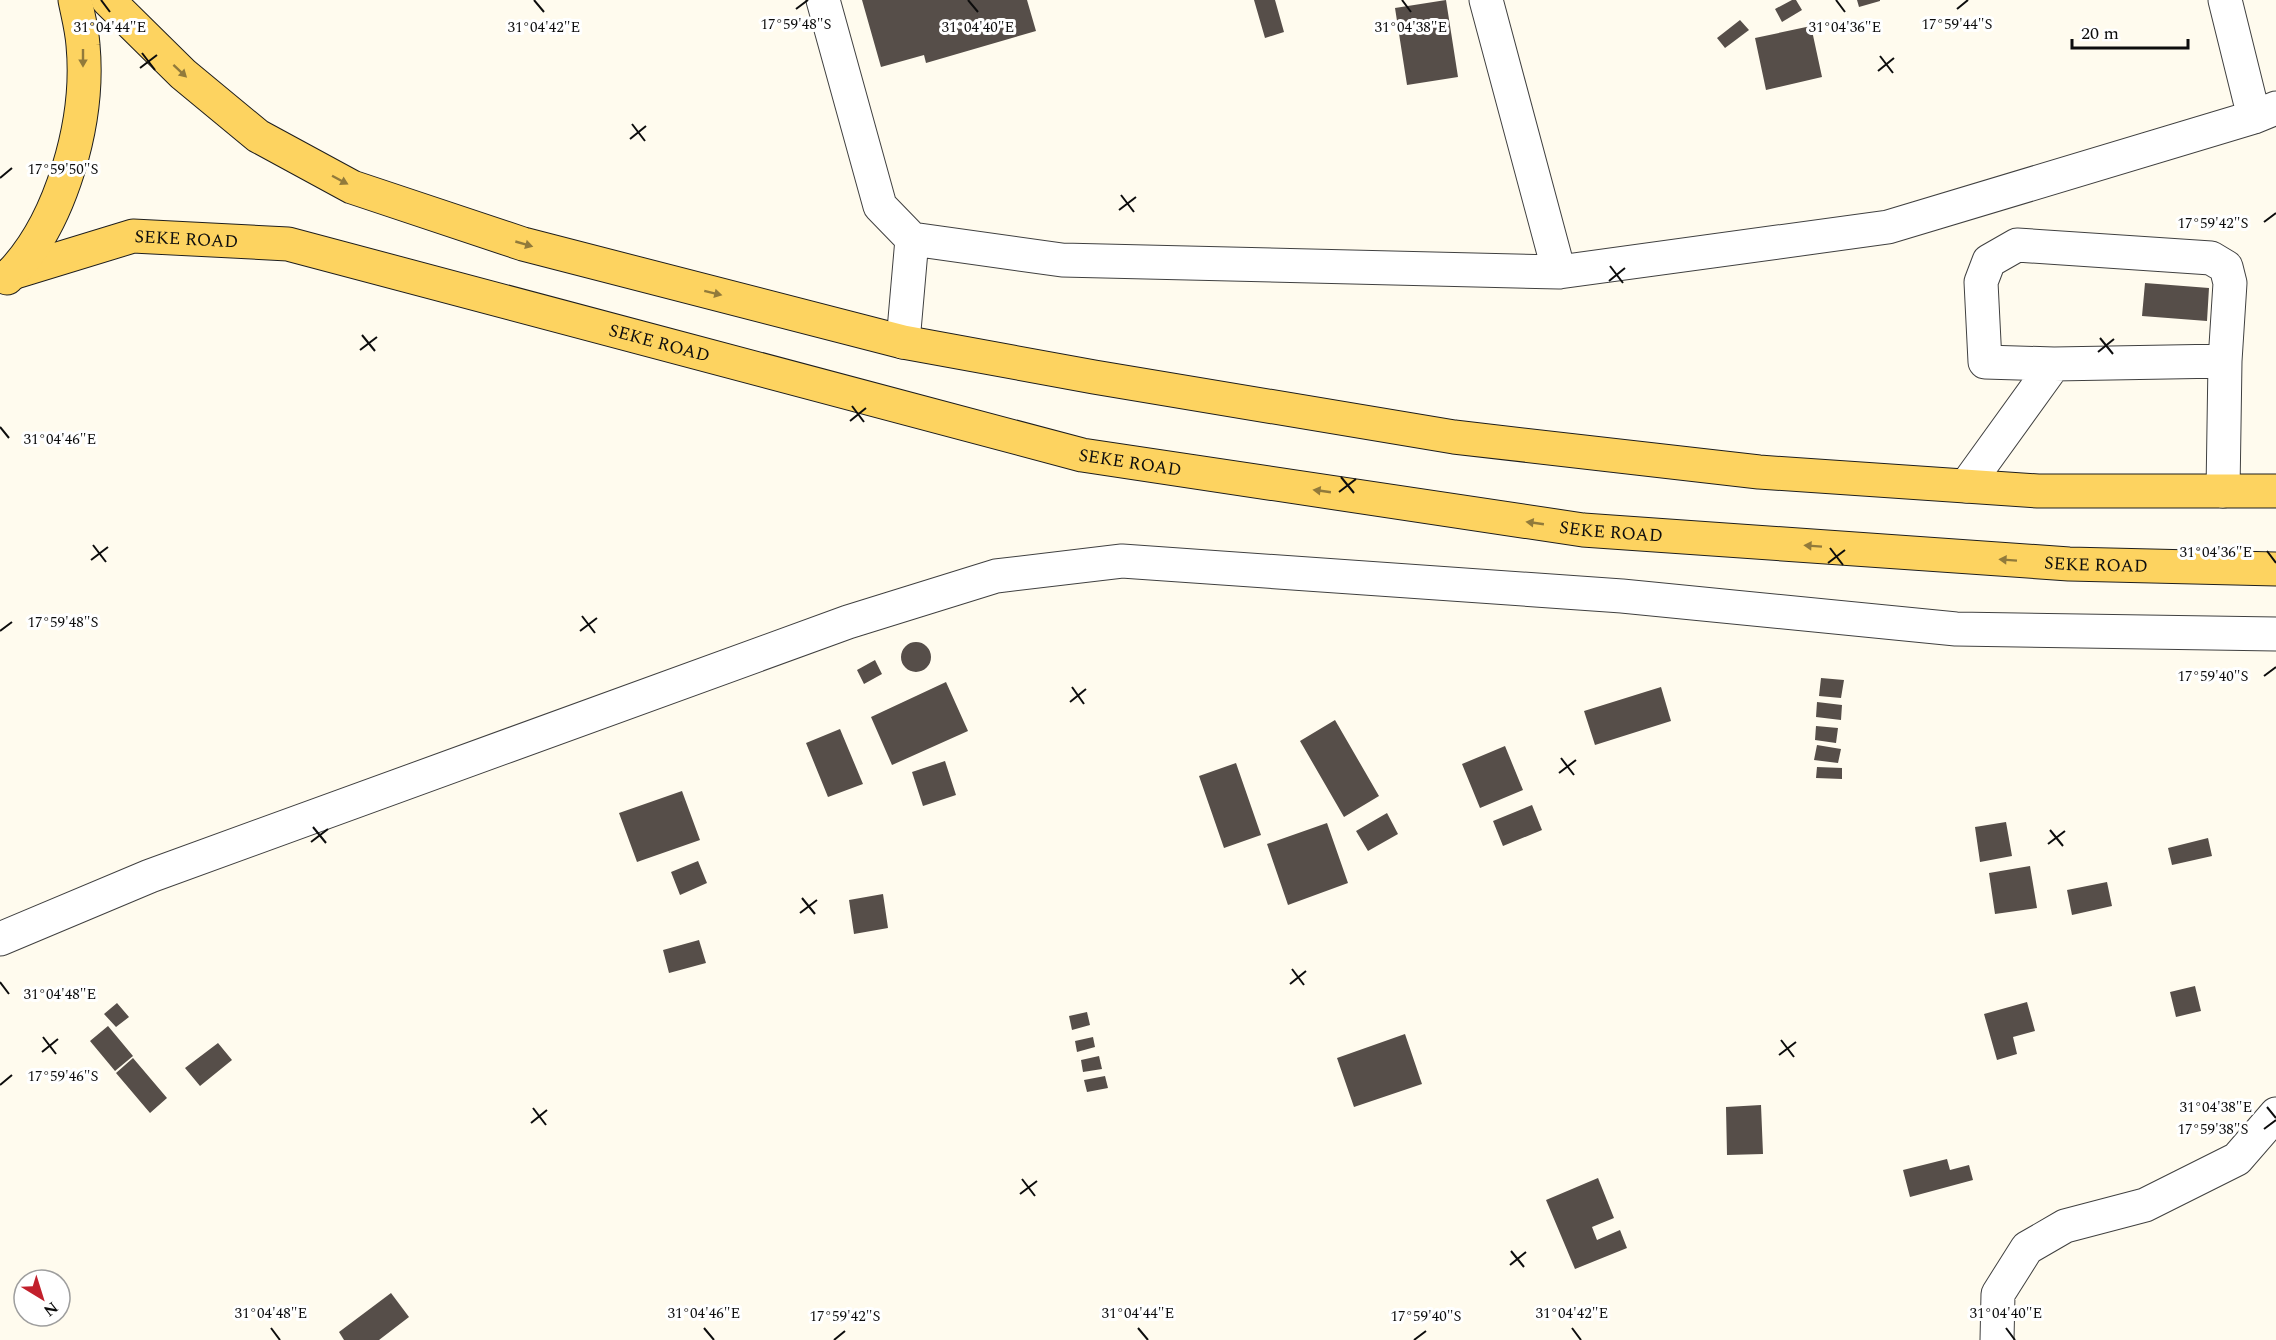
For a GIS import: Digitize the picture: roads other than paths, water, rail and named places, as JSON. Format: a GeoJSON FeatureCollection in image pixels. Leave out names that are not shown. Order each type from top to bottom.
{"type":"FeatureCollection","features":[{"type":"Feature","properties":{"kind":"main road","name":"SEKE ROAD"},"geometry":{"type":"LineString","coordinates":[[6,279],[47,222],[70,166],[83,106],[83,45],[75,0]]}},
{"type":"Feature","properties":{"kind":"main road"},"geometry":{"type":"LineString","coordinates":[[108,0],[183,74],[258,136],[352,187],[523,244],[903,342],[1094,377],[1454,437],[1759,472],[2038,491],[2276,491]]}},
{"type":"Feature","properties":{"kind":"main road","name":"SEKE ROAD"},"geometry":{"type":"LineString","coordinates":[[6,279],[133,236],[288,244],[1082,455],[1584,530],[2069,564],[2276,568]]}},
{"type":"Feature","properties":{"kind":"street"},"geometry":{"type":"LineString","coordinates":[[824,0],[880,206],[912,239],[1062,260],[1559,272],[1888,227],[2265,112],[2225,0]]}},
{"type":"Feature","properties":{"kind":"street"},"geometry":{"type":"LineString","coordinates":[[1486,0],[1559,272]]}},
{"type":"Feature","properties":{"kind":"street"},"geometry":{"type":"LineString","coordinates":[[903,342],[912,239]]}},
{"type":"Feature","properties":{"kind":"street"},"geometry":{"type":"LineString","coordinates":[[2223,491],[2225,361],[2230,283],[2226,267],[2211,258],[2017,245],[1989,261],[1981,282],[1985,362],[2054,364],[2225,361]]}},
{"type":"Feature","properties":{"kind":"street"},"geometry":{"type":"LineString","coordinates":[[1966,486],[2054,364]]}},
{"type":"Feature","properties":{"kind":"street"},"geometry":{"type":"LineString","coordinates":[[0,939],[150,876],[848,622],[996,576],[1122,561],[1622,597],[1956,629],[2276,634]]}},
{"type":"Feature","properties":{"kind":"street"},"geometry":{"type":"LineString","coordinates":[[1997,1340],[1998,1294],[2026,1248],[2065,1226],[2145,1205],[2237,1159],[2276,1114]]}}]}
